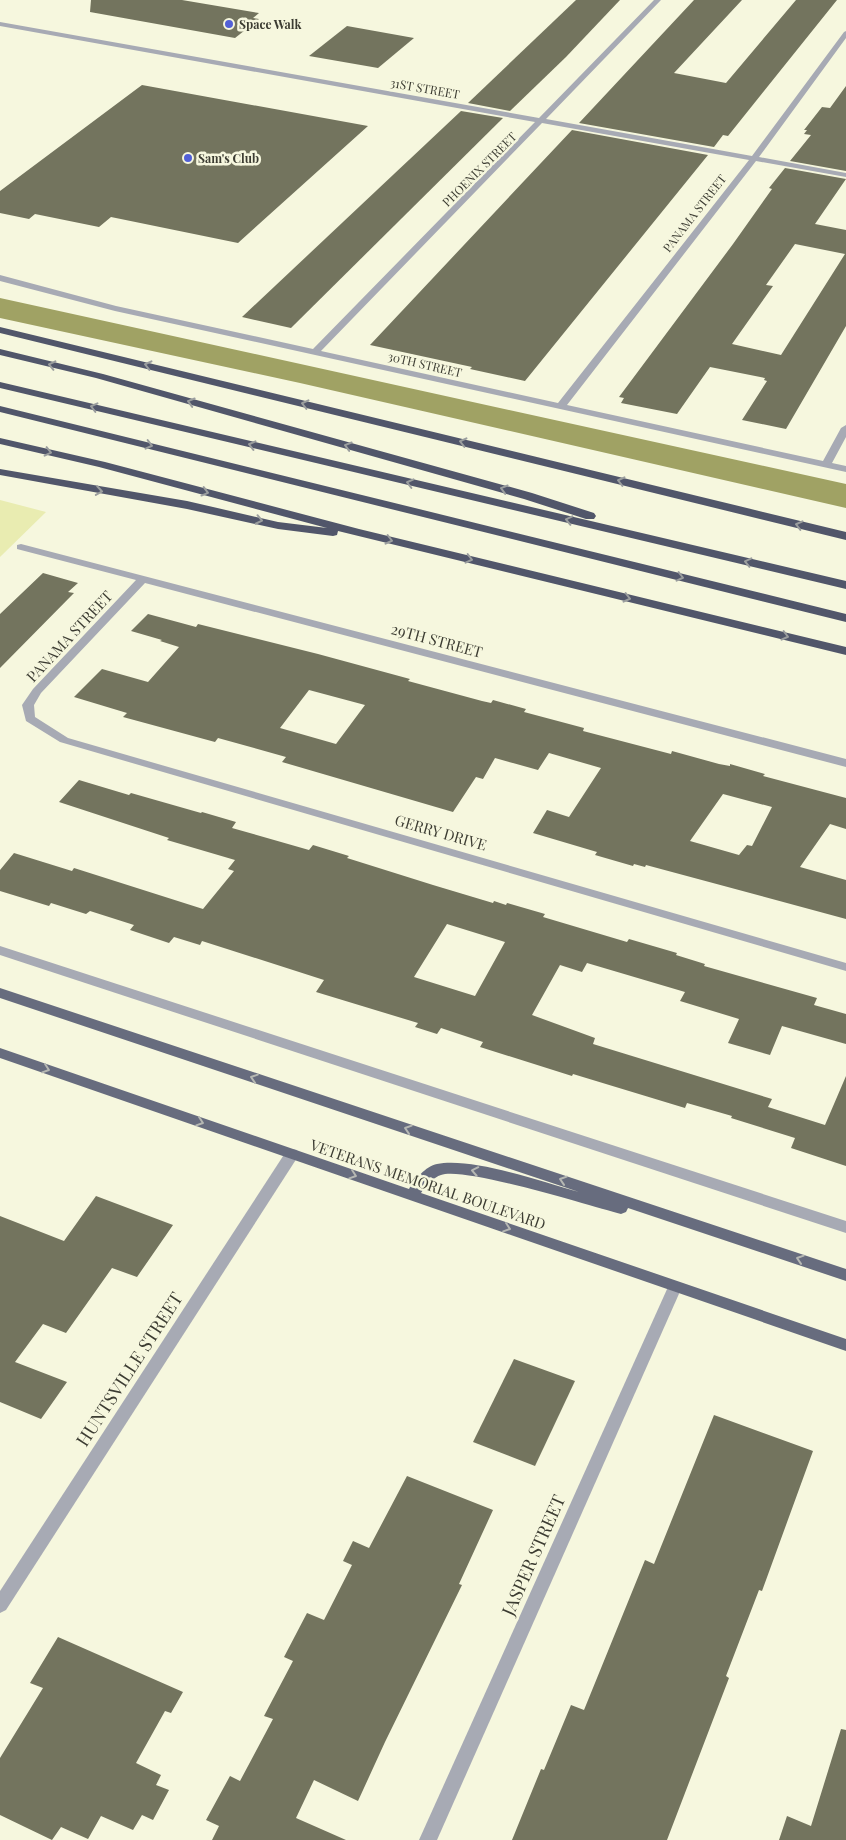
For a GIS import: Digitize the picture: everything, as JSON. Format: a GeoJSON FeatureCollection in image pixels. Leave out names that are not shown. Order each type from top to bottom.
{"type":"FeatureCollection","features":[{"type":"Feature","properties":{"kind":"highway"},"geometry":{"type":"LineString","coordinates":[[0,330],[846,536]]}},
{"type":"Feature","properties":{"kind":"highway"},"geometry":{"type":"LineString","coordinates":[[0,352],[99,376],[528,496],[684,547]]}},
{"type":"Feature","properties":{"kind":"highway"},"geometry":{"type":"LineString","coordinates":[[0,385],[846,585]]}},
{"type":"Feature","properties":{"kind":"highway"},"geometry":{"type":"LineString","coordinates":[[0,409],[846,618]]}},
{"type":"Feature","properties":{"kind":"highway"},"geometry":{"type":"LineString","coordinates":[[0,441],[101,464],[356,532],[846,651]]}},
{"type":"Feature","properties":{"kind":"highway"},"geometry":{"type":"LineString","coordinates":[[0,472],[42,482],[187,505],[311,532],[356,532]]}},
{"type":"Feature","properties":{"kind":"main road"},"geometry":{"type":"LineString","coordinates":[[0,993],[846,1275]]}},
{"type":"Feature","properties":{"kind":"main road","name":"VETERANS MEMORIAL BOULEVARD"},"geometry":{"type":"LineString","coordinates":[[0,1053],[675,1287],[846,1344]]}},
{"type":"Feature","properties":{"kind":"main road"},"geometry":{"type":"LineString","coordinates":[[412,1196],[418,1184],[438,1169],[471,1169],[726,1235]]}},
{"type":"Feature","properties":{"kind":"street","name":"PHOENIX STREET"},"geometry":{"type":"LineString","coordinates":[[315,352],[658,0]]}},
{"type":"Feature","properties":{"kind":"street","name":"31ST STREET"},"geometry":{"type":"LineString","coordinates":[[0,24],[846,175]]}},
{"type":"Feature","properties":{"kind":"street","name":"PANAMA STREET"},"geometry":{"type":"LineString","coordinates":[[560,407],[754,159],[846,33]]}},
{"type":"Feature","properties":{"kind":"street","name":"30TH STREET"},"geometry":{"type":"LineString","coordinates":[[0,278],[115,308],[846,469]]}},
{"type":"Feature","properties":{"kind":"street"},"geometry":{"type":"LineString","coordinates":[[826,465],[846,428]]}},
{"type":"Feature","properties":{"kind":"street","name":"29TH STREET"},"geometry":{"type":"LineString","coordinates":[[21,547],[846,763]]}},
{"type":"Feature","properties":{"kind":"street","name":"PANAMA STREET"},"geometry":{"type":"LineString","coordinates":[[30,719],[28,706],[37,691],[143,579]]}},
{"type":"Feature","properties":{"kind":"street","name":"GERRY DRIVE"},"geometry":{"type":"LineString","coordinates":[[30,719],[64,740],[846,967]]}},
{"type":"Feature","properties":{"kind":"street"},"geometry":{"type":"LineString","coordinates":[[0,950],[846,1227]]}},
{"type":"Feature","properties":{"kind":"street","name":"HUNTSVILLE STREET"},"geometry":{"type":"LineString","coordinates":[[0,1605],[292,1154]]}},
{"type":"Feature","properties":{"kind":"street","name":"JASPER STREET"},"geometry":{"type":"LineString","coordinates":[[428,1840],[675,1287]]}},
{"type":"Feature","properties":{"kind":"shaded area"},"geometry":{"type":"Polygon","coordinates":[[[0,298],[846,484],[846,508],[300,383],[0,318],[0,298]]]}},
{"type":"Feature","properties":{"kind":"shaded area"},"geometry":{"type":"Polygon","coordinates":[[[0,500],[46,512],[0,557],[0,500]]]}},
{"type":"Feature","properties":{"kind":"building"},"geometry":{"type":"Polygon","coordinates":[[[91,0],[182,0],[259,13],[253,18],[259,19],[235,38],[90,12],[91,0]]]}},
{"type":"Feature","properties":{"kind":"building"},"geometry":{"type":"Polygon","coordinates":[[[576,0],[620,0],[566,57],[510,111],[468,103],[576,0]]]}},
{"type":"Feature","properties":{"kind":"building"},"geometry":{"type":"Polygon","coordinates":[[[694,0],[742,0],[674,73],[726,83],[796,0],[837,0],[728,136],[723,135],[714,147],[579,123],[694,0]]]}},
{"type":"Feature","properties":{"kind":"building"},"geometry":{"type":"Polygon","coordinates":[[[347,26],[414,38],[378,68],[309,56],[347,26]]]}},
{"type":"Feature","properties":{"kind":"building","name":"Sam's Club"},"geometry":{"type":"Polygon","coordinates":[[[142,85],[368,126],[238,243],[111,217],[99,227],[35,214],[29,219],[0,213],[0,191],[142,85]]]}},
{"type":"Feature","properties":{"kind":"building"},"geometry":{"type":"Polygon","coordinates":[[[846,86],[846,171],[790,161],[811,135],[804,134],[807,130],[804,130],[822,107],[830,108],[846,86]]]}},
{"type":"Feature","properties":{"kind":"building"},"geometry":{"type":"Polygon","coordinates":[[[461,111],[503,118],[291,328],[242,317],[461,111]]]}},
{"type":"Feature","properties":{"kind":"building"},"geometry":{"type":"Polygon","coordinates":[[[572,130],[708,155],[525,381],[470,369],[472,367],[370,345],[572,130]]]}},
{"type":"Feature","properties":{"kind":"building"},"geometry":{"type":"Polygon","coordinates":[[[785,168],[846,179],[815,224],[846,230],[846,326],[786,429],[742,420],[767,381],[764,380],[765,378],[710,367],[677,414],[621,403],[624,398],[619,397],[733,244],[772,189],[769,188],[785,168]],[[795,244],[766,285],[773,286],[732,344],[781,355],[845,254],[795,244]]]}},
{"type":"Feature","properties":{"kind":"building"},"geometry":{"type":"Polygon","coordinates":[[[43,573],[78,583],[68,592],[74,593],[0,668],[0,614],[43,573]]]}},
{"type":"Feature","properties":{"kind":"building"},"geometry":{"type":"Polygon","coordinates":[[[148,614],[196,627],[198,624],[318,654],[482,701],[491,703],[493,700],[526,709],[524,712],[584,728],[583,731],[671,754],[672,751],[719,764],[730,766],[730,764],[765,774],[763,776],[846,798],[846,829],[830,824],[800,867],[846,880],[846,919],[646,865],[645,867],[634,864],[633,866],[595,855],[597,852],[533,833],[547,810],[569,817],[601,768],[549,753],[538,770],[495,758],[483,779],[476,777],[453,812],[282,762],[286,757],[218,738],[215,742],[123,717],[127,713],[74,697],[102,669],[148,682],[179,647],[131,631],[148,614]],[[309,690],[280,728],[336,744],[365,705],[309,690]],[[723,794],[690,841],[739,855],[747,845],[752,846],[772,807],[723,794]]]}},
{"type":"Feature","properties":{"kind":"building"},"geometry":{"type":"Polygon","coordinates":[[[79,780],[129,795],[131,793],[236,822],[232,828],[309,850],[313,845],[349,856],[347,858],[433,885],[493,903],[494,901],[506,905],[507,903],[545,914],[543,917],[627,942],[629,939],[677,953],[676,955],[705,964],[704,966],[817,998],[814,1005],[846,1014],[846,1044],[782,1026],[770,1055],[728,1043],[739,1019],[680,1001],[685,992],[587,963],[582,972],[560,965],[532,1015],[595,1038],[593,1044],[772,1099],[768,1107],[825,1125],[846,1076],[846,1166],[791,1148],[795,1138],[731,1118],[732,1116],[687,1103],[685,1108],[573,1074],[572,1076],[480,1047],[483,1042],[441,1028],[437,1034],[415,1027],[418,1023],[316,992],[324,980],[202,941],[200,945],[174,937],[169,943],[130,930],[134,925],[90,911],[86,914],[51,903],[49,906],[0,891],[0,870],[14,853],[72,871],[74,868],[203,909],[234,871],[228,869],[235,860],[167,840],[169,838],[59,802],[79,780]],[[447,924],[414,977],[475,996],[505,942],[447,924]]]}},
{"type":"Feature","properties":{"kind":"building"},"geometry":{"type":"Polygon","coordinates":[[[96,1196],[173,1225],[137,1277],[112,1268],[66,1333],[43,1324],[15,1362],[67,1382],[41,1419],[0,1402],[0,1216],[64,1241],[96,1196]]]}},
{"type":"Feature","properties":{"kind":"building"},"geometry":{"type":"Polygon","coordinates":[[[514,1359],[575,1381],[535,1466],[473,1442],[514,1359]]]}},
{"type":"Feature","properties":{"kind":"building"},"geometry":{"type":"Polygon","coordinates":[[[714,1415],[813,1451],[762,1591],[759,1590],[726,1676],[729,1678],[667,1840],[512,1840],[541,1769],[544,1770],[571,1705],[584,1710],[645,1560],[654,1564],[714,1415]]]}},
{"type":"Feature","properties":{"kind":"building"},"geometry":{"type":"Polygon","coordinates":[[[407,1476],[493,1510],[459,1584],[462,1585],[358,1801],[314,1780],[296,1818],[346,1840],[212,1840],[219,1826],[206,1820],[230,1776],[240,1781],[273,1719],[264,1716],[293,1661],[284,1657],[307,1613],[324,1620],[352,1565],[343,1561],[353,1541],[369,1548],[407,1476]]]}},
{"type":"Feature","properties":{"kind":"building"},"geometry":{"type":"Polygon","coordinates":[[[58,1637],[183,1692],[171,1713],[165,1711],[136,1763],[161,1775],[156,1785],[169,1790],[153,1820],[142,1815],[133,1830],[101,1816],[88,1839],[61,1827],[52,1840],[0,1815],[0,1758],[43,1688],[30,1683],[58,1637]]]}},
{"type":"Feature","properties":{"kind":"building"},"geometry":{"type":"Polygon","coordinates":[[[841,1729],[846,1730],[846,1840],[779,1840],[787,1816],[811,1826],[841,1729]]]}},
{"type":"Feature","properties":{"kind":"place","name":"Space Walk"},"geometry":{"type":"Point","coordinates":[229,24]}},
{"type":"Feature","properties":{"kind":"place","name":"Sam's Club"},"geometry":{"type":"Point","coordinates":[188,158]}}]}
